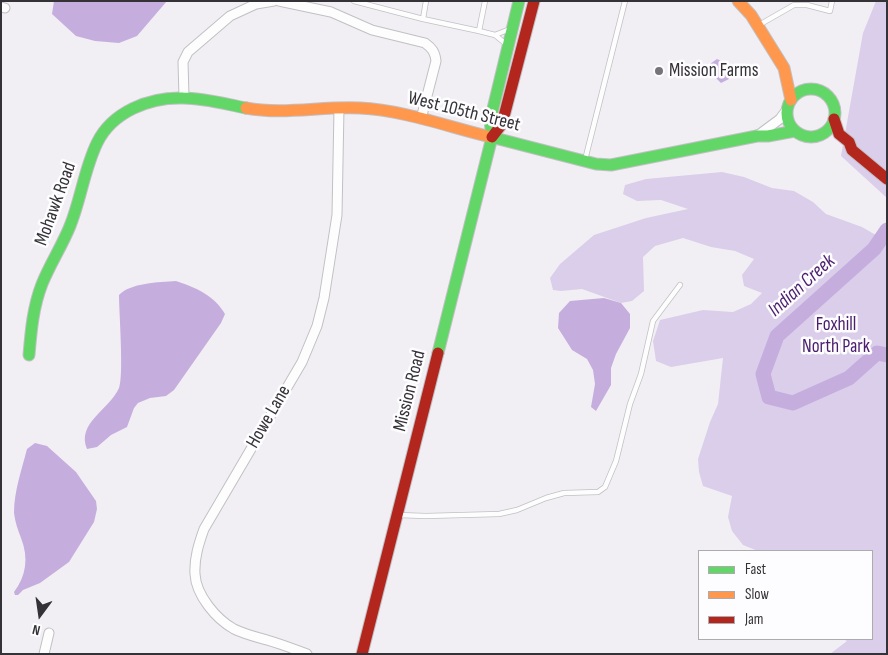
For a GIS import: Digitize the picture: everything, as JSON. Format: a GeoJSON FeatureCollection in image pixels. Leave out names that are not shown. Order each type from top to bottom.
{"type":"FeatureCollection","features":[{"type":"Feature","properties":{"kind":"street"},"geometry":{"type":"LineString","coordinates":[[184,97],[183,62],[188,52],[230,16],[256,4],[274,1]]}},
{"type":"Feature","properties":{"kind":"street"},"geometry":{"type":"LineString","coordinates":[[279,1],[331,12],[372,30],[425,43],[431,47],[435,53],[436,61],[422,119]]}},
{"type":"Feature","properties":{"kind":"street","name":"Mission Road"},"geometry":{"type":"LineString","coordinates":[[362,654],[492,137],[490,121],[519,1]]}},
{"type":"Feature","properties":{"kind":"street","name":"Mission Road"},"geometry":{"type":"LineString","coordinates":[[492,137],[502,124],[534,1]]}},
{"type":"Feature","properties":{"kind":"street"},"geometry":{"type":"LineString","coordinates":[[738,1],[751,15],[784,68],[798,81],[812,90]]}},
{"type":"Feature","properties":{"kind":"street"},"geometry":{"type":"LineString","coordinates":[[757,136],[780,119],[789,104],[797,94],[804,91],[820,91],[828,96],[835,110],[834,119],[826,132],[819,136],[810,137],[795,131],[787,116],[789,104],[784,68]]}},
{"type":"Feature","properties":{"kind":"street","name":"West 105th Street"},"geometry":{"type":"LineString","coordinates":[[160,99],[184,97],[205,99],[269,111],[339,108],[378,110],[422,119],[585,162],[611,165],[757,136],[795,131]]}},
{"type":"Feature","properties":{"kind":"street","name":"Mohawk Road"},"geometry":{"type":"LineString","coordinates":[[29,355],[32,322],[37,298],[74,218],[96,144],[111,123],[126,112],[143,103],[160,99]]}},
{"type":"Feature","properties":{"kind":"street","name":"Howe Lane"},"geometry":{"type":"LineString","coordinates":[[308,654],[235,630],[222,621],[207,604],[199,590],[195,576],[195,564],[197,547],[204,529],[302,362],[317,326],[324,298],[337,215],[339,108]]}},
{"type":"Feature","properties":{"kind":"street"},"geometry":{"type":"LineString","coordinates":[[834,119],[839,134],[849,142],[852,150]]}},
{"type":"Feature","properties":{"kind":"street"},"geometry":{"type":"LineString","coordinates":[[819,136],[835,141],[845,148],[852,150],[887,179]]}},
{"type":"Feature","properties":{"kind":"street"},"geometry":{"type":"LineString","coordinates":[[44,654],[49,633]]}},
{"type":"Feature","properties":{"kind":"lane"},"geometry":{"type":"LineString","coordinates":[[354,1],[495,35],[508,45]]}},
{"type":"Feature","properties":{"kind":"lane"},"geometry":{"type":"LineString","coordinates":[[423,19],[426,1]]}},
{"type":"Feature","properties":{"kind":"lane"},"geometry":{"type":"LineString","coordinates":[[478,31],[485,1]]}},
{"type":"Feature","properties":{"kind":"lane"},"geometry":{"type":"LineString","coordinates":[[585,162],[625,1]]}},
{"type":"Feature","properties":{"kind":"lane"},"geometry":{"type":"LineString","coordinates":[[758,26],[794,5],[808,3],[830,11],[832,1]]}},
{"type":"Feature","properties":{"kind":"lane"},"geometry":{"type":"LineString","coordinates":[[495,35],[512,29]]}},
{"type":"Feature","properties":{"kind":"lane"},"geometry":{"type":"LineString","coordinates":[[397,515],[499,514],[517,510],[564,493],[598,492],[605,487],[616,462],[630,404],[641,374],[653,321],[680,285]]}},
{"type":"Feature","properties":{"kind":"green space"},"geometry":{"type":"Polygon","coordinates":[[[876,1],[887,1],[887,198],[841,156],[863,33],[876,1]]]}},
{"type":"Feature","properties":{"kind":"green space","name":"Foxhill North Park"},"geometry":{"type":"Polygon","coordinates":[[[722,172],[744,177],[772,188],[794,191],[813,202],[826,214],[862,227],[881,238],[887,230],[887,654],[830,654],[847,641],[845,640],[873,640],[873,550],[756,550],[743,545],[732,531],[728,517],[732,496],[703,486],[698,459],[718,404],[723,358],[671,367],[656,361],[653,341],[660,320],[703,310],[733,312],[751,304],[762,293],[744,286],[742,275],[754,259],[735,251],[711,247],[683,238],[655,246],[643,257],[644,291],[632,301],[621,303],[582,289],[553,290],[550,278],[560,264],[594,235],[646,218],[688,209],[661,200],[637,201],[623,194],[625,185],[646,179],[722,172]]]}},
{"type":"Feature","properties":{"kind":"shaded area"},"geometry":{"type":"Polygon","coordinates":[[[54,1],[167,1],[137,36],[119,43],[95,41],[76,36],[52,14],[54,1]]]}},
{"type":"Feature","properties":{"kind":"shaded area"},"geometry":{"type":"Polygon","coordinates":[[[717,59],[725,64],[728,72],[729,79],[721,83],[715,77],[713,78],[709,67],[717,59]]]}},
{"type":"Feature","properties":{"kind":"shaded area"},"geometry":{"type":"Polygon","coordinates":[[[176,281],[197,289],[216,302],[225,314],[221,323],[174,390],[166,396],[150,398],[138,403],[134,408],[127,427],[111,435],[97,447],[87,449],[86,431],[115,396],[119,388],[121,358],[119,295],[137,286],[176,281]]]}},
{"type":"Feature","properties":{"kind":"shaded area"},"geometry":{"type":"Polygon","coordinates":[[[604,298],[621,303],[630,314],[630,328],[611,368],[611,385],[596,411],[591,407],[595,384],[593,370],[587,359],[572,350],[558,328],[559,313],[570,301],[604,298]]]}},
{"type":"Feature","properties":{"kind":"shaded area"},"geometry":{"type":"Polygon","coordinates":[[[35,443],[47,446],[76,472],[96,501],[97,509],[94,522],[69,562],[40,583],[15,595],[14,592],[24,573],[25,553],[14,516],[15,497],[27,449],[35,443]]]}},
{"type":"Feature","properties":{"kind":"waterway","name":"Indian Creek"},"geometry":{"type":"LineString","coordinates":[[887,230],[874,249],[777,336],[763,374],[769,397],[793,403],[849,378],[877,353],[887,355]]}},
{"type":"Feature","properties":{"kind":"traffic: fast"},"geometry":{"type":"LineString","coordinates":[[438,353],[492,137],[490,121],[519,1]]}},
{"type":"Feature","properties":{"kind":"traffic: fast"},"geometry":{"type":"LineString","coordinates":[[811,89],[820,91],[828,96],[833,104],[835,113],[833,122],[828,130],[820,135],[811,137],[802,135],[794,130],[789,122],[787,113],[789,104],[794,96],[802,91],[811,89]]}},
{"type":"Feature","properties":{"kind":"traffic: fast"},"geometry":{"type":"LineString","coordinates":[[29,355],[36,301],[45,277],[70,226],[89,164],[97,143],[104,132],[112,123],[133,108],[157,100],[191,98],[246,108]]}},
{"type":"Feature","properties":{"kind":"traffic: fast"},"geometry":{"type":"LineString","coordinates":[[491,137],[596,164],[611,165],[757,136],[795,131]]}},
{"type":"Feature","properties":{"kind":"traffic: slow"},"geometry":{"type":"LineString","coordinates":[[738,1],[751,15],[784,68],[791,100]]}},
{"type":"Feature","properties":{"kind":"traffic: slow"},"geometry":{"type":"LineString","coordinates":[[246,108],[274,111],[346,108],[376,109],[409,115],[491,137]]}},
{"type":"Feature","properties":{"kind":"traffic: jam"},"geometry":{"type":"LineString","coordinates":[[492,137],[502,124],[534,1]]}},
{"type":"Feature","properties":{"kind":"traffic: jam"},"geometry":{"type":"LineString","coordinates":[[834,119],[839,134],[849,142],[852,150],[887,179]]}},
{"type":"Feature","properties":{"kind":"traffic: jam"},"geometry":{"type":"LineString","coordinates":[[362,654],[438,353]]}},
{"type":"Feature","properties":{"kind":"place","name":"Mission Farms"},"geometry":{"type":"Point","coordinates":[659,71]}}]}
